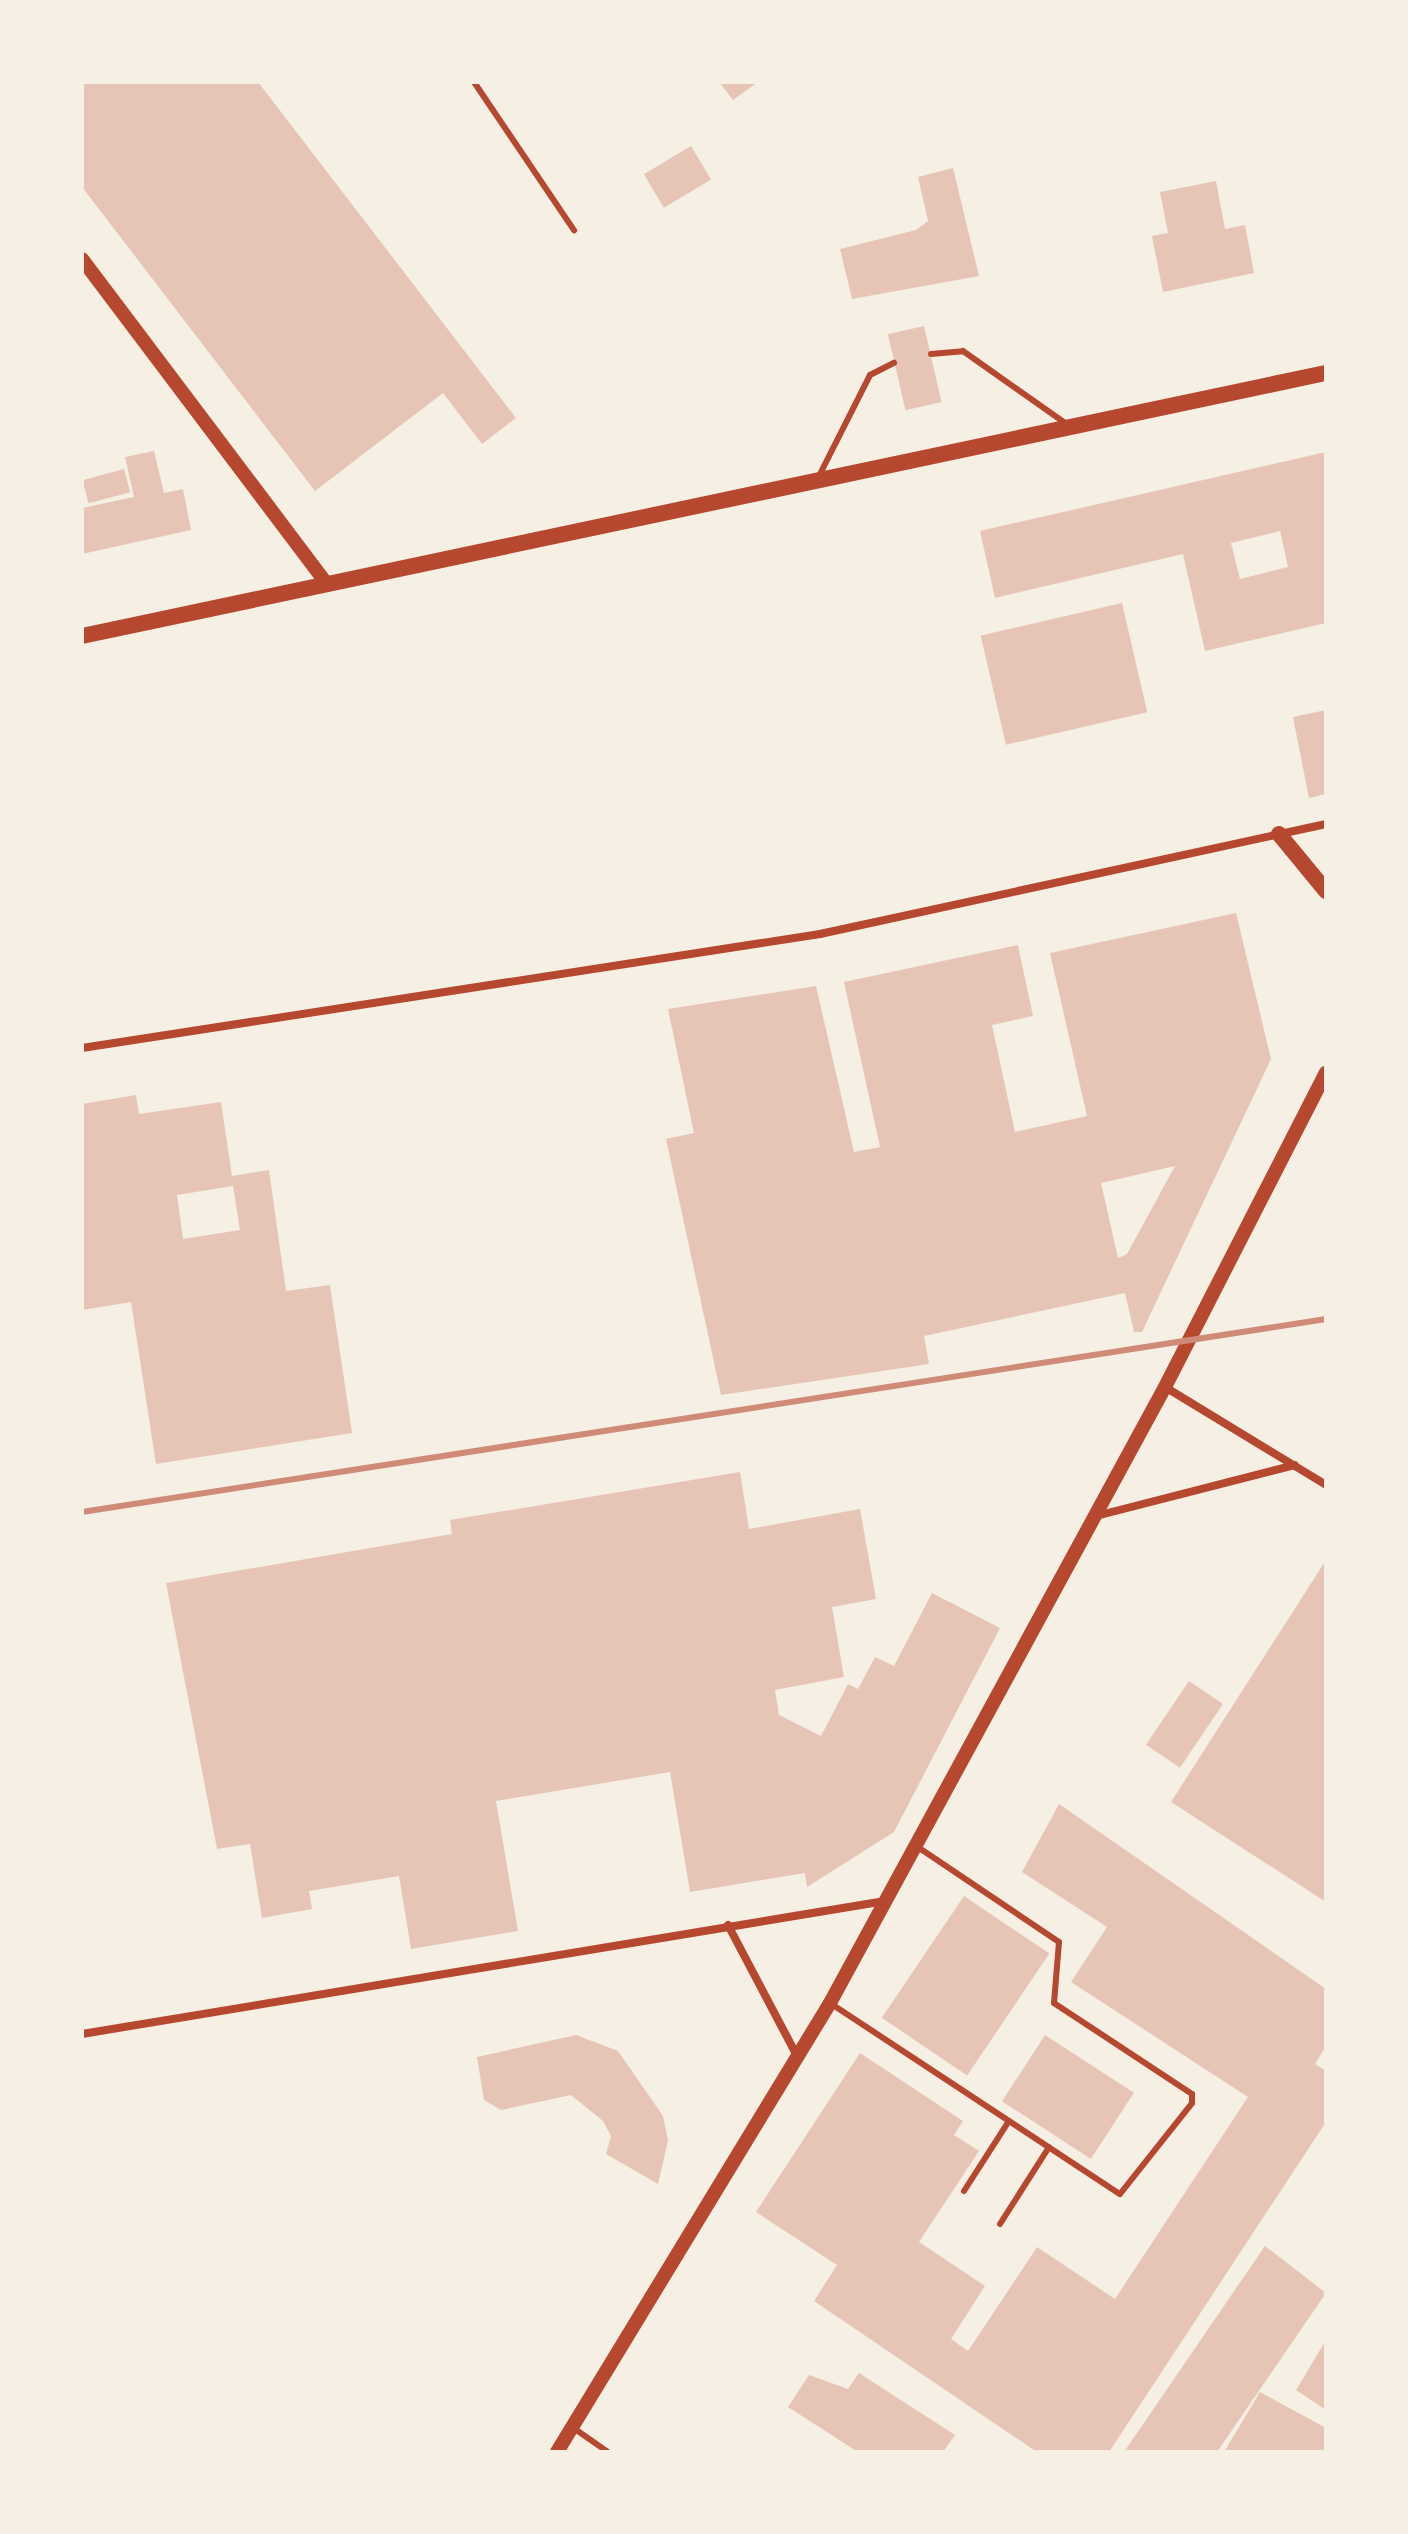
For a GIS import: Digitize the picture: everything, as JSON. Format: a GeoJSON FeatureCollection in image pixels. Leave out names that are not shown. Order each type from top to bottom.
{"type":"FeatureCollection","features":[{"type":"Feature","properties":{"kind":"main road"},"geometry":{"type":"LineString","coordinates":[[82,636],[1075,429],[1326,373]]}},
{"type":"Feature","properties":{"kind":"main road"},"geometry":{"type":"LineString","coordinates":[[1279,834],[1326,891]]}},
{"type":"Feature","properties":{"kind":"street"},"geometry":{"type":"LineString","coordinates":[[82,259],[328,585]]}},
{"type":"Feature","properties":{"kind":"street"},"geometry":{"type":"LineString","coordinates":[[82,1048],[820,934],[1326,824]]}},
{"type":"Feature","properties":{"kind":"street"},"geometry":{"type":"LineString","coordinates":[[557,2452],[830,2003],[1165,1387],[1326,1073]]}},
{"type":"Feature","properties":{"kind":"street"},"geometry":{"type":"LineString","coordinates":[[1165,1387],[1326,1485]]}},
{"type":"Feature","properties":{"kind":"street"},"geometry":{"type":"LineString","coordinates":[[1095,1516],[1295,1465]]}},
{"type":"Feature","properties":{"kind":"street"},"geometry":{"type":"LineString","coordinates":[[82,2034],[886,1901]]}},
{"type":"Feature","properties":{"kind":"street"},"geometry":{"type":"LineString","coordinates":[[728,1925],[797,2057]]}},
{"type":"Feature","properties":{"kind":"lane"},"geometry":{"type":"LineString","coordinates":[[474,82],[574,230]]}},
{"type":"Feature","properties":{"kind":"lane"},"geometry":{"type":"LineString","coordinates":[[931,354],[963,351],[1075,429]]}},
{"type":"Feature","properties":{"kind":"lane"},"geometry":{"type":"LineString","coordinates":[[816,483],[870,375],[894,363]]}},
{"type":"Feature","properties":{"kind":"lane"},"geometry":{"type":"LineString","coordinates":[[830,2003],[1125,2194],[1192,2094],[1054,2003],[1059,1942],[916,1846]]}},
{"type":"Feature","properties":{"kind":"lane"},"geometry":{"type":"LineString","coordinates":[[964,2191],[1009,2121]]}},
{"type":"Feature","properties":{"kind":"lane"},"geometry":{"type":"LineString","coordinates":[[1000,2224],[1049,2147]]}},
{"type":"Feature","properties":{"kind":"lane"},"geometry":{"type":"LineString","coordinates":[[572,2427],[608,2452]]}},
{"type":"Feature","properties":{"kind":"building"},"geometry":{"type":"Polygon","coordinates":[[[82,82],[258,82],[516,418],[482,444],[443,393],[315,491],[82,187],[82,82]]]}},
{"type":"Feature","properties":{"kind":"building"},"geometry":{"type":"Polygon","coordinates":[[[719,82],[758,82],[733,100],[719,82]]]}},
{"type":"Feature","properties":{"kind":"building"},"geometry":{"type":"Polygon","coordinates":[[[691,146],[711,179],[664,208],[644,174],[691,146]]]}},
{"type":"Feature","properties":{"kind":"building"},"geometry":{"type":"Polygon","coordinates":[[[953,168],[979,276],[852,299],[840,249],[916,230],[928,221],[918,177],[953,168]]]}},
{"type":"Feature","properties":{"kind":"building"},"geometry":{"type":"Polygon","coordinates":[[[1216,181],[1225,229],[1245,225],[1254,273],[1163,292],[1152,236],[1168,233],[1160,192],[1216,181]]]}},
{"type":"Feature","properties":{"kind":"building"},"geometry":{"type":"Polygon","coordinates":[[[924,326],[942,402],[905,410],[888,334],[924,326]]]}},
{"type":"Feature","properties":{"kind":"building"},"geometry":{"type":"Polygon","coordinates":[[[154,451],[164,493],[183,489],[191,530],[82,554],[82,508],[134,497],[125,457],[154,451]]]}},
{"type":"Feature","properties":{"kind":"building"},"geometry":{"type":"Polygon","coordinates":[[[1326,452],[1326,623],[1205,651],[1183,554],[995,598],[980,531],[1326,452]],[[1280,531],[1231,543],[1240,579],[1288,567],[1280,531]]]}},
{"type":"Feature","properties":{"kind":"building"},"geometry":{"type":"Polygon","coordinates":[[[124,469],[130,492],[89,503],[82,480],[124,469]]]}},
{"type":"Feature","properties":{"kind":"building"},"geometry":{"type":"Polygon","coordinates":[[[1122,603],[1147,712],[1006,745],[981,636],[1122,603]]]}},
{"type":"Feature","properties":{"kind":"building"},"geometry":{"type":"Polygon","coordinates":[[[1326,710],[1326,794],[1309,798],[1293,717],[1326,710]]]}},
{"type":"Feature","properties":{"kind":"building"},"geometry":{"type":"Polygon","coordinates":[[[1236,913],[1271,1059],[1142,1332],[1134,1332],[1125,1293],[924,1336],[929,1364],[721,1395],[666,1139],[694,1133],[668,1009],[816,986],[854,1152],[880,1147],[844,982],[1018,945],[1033,1016],[992,1025],[1015,1132],[1087,1116],[1050,953],[1236,913]],[[1175,1166],[1101,1183],[1118,1258],[1127,1254],[1175,1166]]]}},
{"type":"Feature","properties":{"kind":"building"},"geometry":{"type":"Polygon","coordinates":[[[136,1095],[139,1114],[221,1102],[232,1176],[269,1170],[286,1291],[330,1285],[352,1433],[156,1464],[131,1302],[82,1310],[82,1104],[136,1095]],[[233,1186],[177,1195],[183,1239],[240,1230],[233,1186]]]}},
{"type":"Feature","properties":{"kind":"building"},"geometry":{"type":"Polygon","coordinates":[[[740,1472],[749,1529],[860,1509],[876,1599],[832,1607],[844,1677],[775,1690],[779,1715],[821,1736],[848,1684],[858,1689],[875,1657],[894,1666],[932,1593],[1000,1628],[894,1832],[807,1887],[805,1873],[690,1892],[670,1772],[496,1801],[518,1931],[411,1949],[399,1876],[309,1891],[312,1909],[262,1918],[250,1844],[217,1849],[166,1583],[452,1534],[450,1520],[740,1472]]]}},
{"type":"Feature","properties":{"kind":"building"},"geometry":{"type":"Polygon","coordinates":[[[1326,1560],[1326,1902],[1171,1802],[1326,1560]]]}},
{"type":"Feature","properties":{"kind":"building"},"geometry":{"type":"Polygon","coordinates":[[[1189,1681],[1223,1704],[1180,1768],[1146,1745],[1189,1681]]]}},
{"type":"Feature","properties":{"kind":"building"},"geometry":{"type":"Polygon","coordinates":[[[1059,1804],[1326,1989],[1326,2046],[1315,2064],[1326,2071],[1326,2122],[1109,2452],[1037,2452],[814,2301],[837,2265],[756,2212],[860,2053],[963,2121],[954,2135],[979,2151],[919,2242],[985,2286],[951,2339],[968,2351],[1037,2247],[1115,2299],[1248,2097],[1071,1982],[1107,1927],[1022,1872],[1059,1804]]]}},
{"type":"Feature","properties":{"kind":"building"},"geometry":{"type":"Polygon","coordinates":[[[964,1896],[1049,1954],[967,2075],[882,2018],[964,1896]]]}},
{"type":"Feature","properties":{"kind":"building"},"geometry":{"type":"Polygon","coordinates":[[[576,2035],[618,2051],[663,2116],[668,2141],[658,2184],[606,2154],[611,2136],[603,2121],[571,2095],[501,2110],[484,2100],[477,2057],[576,2035]]]}},
{"type":"Feature","properties":{"kind":"building"},"geometry":{"type":"Polygon","coordinates":[[[1045,2035],[1134,2093],[1091,2159],[1002,2101],[1045,2035]]]}},
{"type":"Feature","properties":{"kind":"building"},"geometry":{"type":"Polygon","coordinates":[[[1265,2246],[1326,2293],[1217,2452],[1124,2452],[1265,2246]]]}},
{"type":"Feature","properties":{"kind":"building"},"geometry":{"type":"Polygon","coordinates":[[[1326,2340],[1326,2410],[1296,2390],[1326,2340]]]}},
{"type":"Feature","properties":{"kind":"building"},"geometry":{"type":"Polygon","coordinates":[[[859,2373],[955,2435],[943,2452],[858,2452],[788,2407],[809,2375],[848,2389],[859,2373]]]}},
{"type":"Feature","properties":{"kind":"building"},"geometry":{"type":"Polygon","coordinates":[[[1260,2392],[1326,2428],[1326,2452],[1224,2452],[1260,2392]]]}},
{"type":"Feature","properties":{"kind":"railway"},"geometry":{"type":"LineString","coordinates":[[82,1512],[1326,1319]]}}]}
